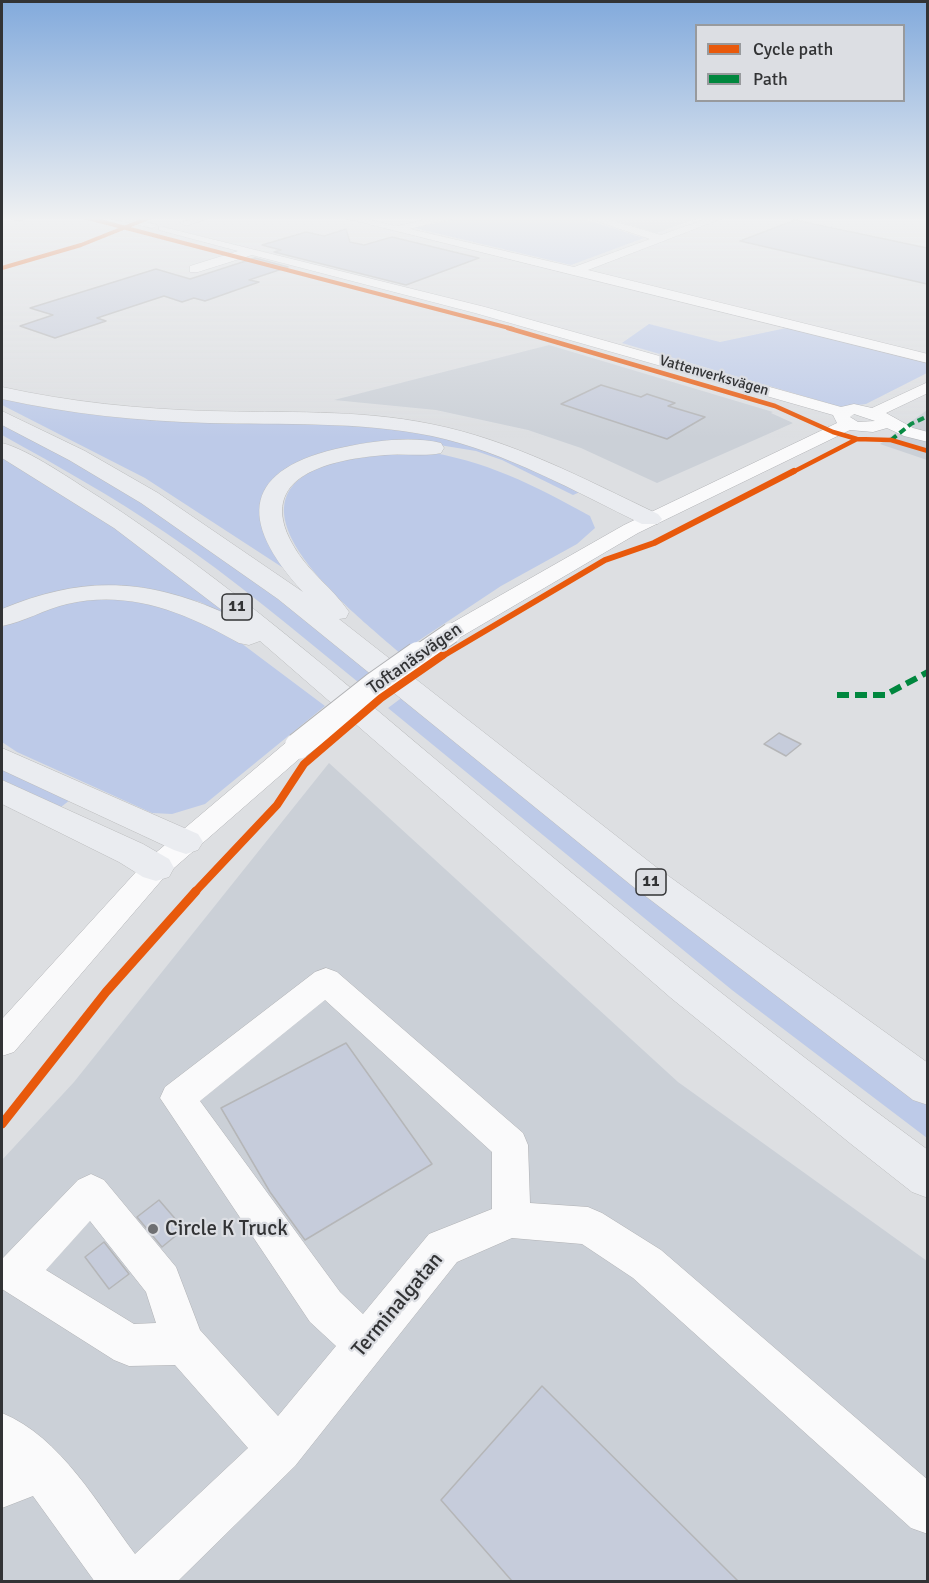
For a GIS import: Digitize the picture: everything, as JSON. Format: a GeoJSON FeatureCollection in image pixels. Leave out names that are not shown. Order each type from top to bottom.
{"type":"FeatureCollection","features":[{"type":"Feature","properties":{"kind":"highway"},"geometry":{"type":"LineString","coordinates":[[2,393],[64,405],[130,413],[351,420],[432,430],[504,452],[640,524]]}},
{"type":"Feature","properties":{"kind":"highway","name":"11"},"geometry":{"type":"LineString","coordinates":[[2,417],[111,475],[250,565],[382,666],[554,806],[762,968],[927,1087]]}},
{"type":"Feature","properties":{"kind":"highway"},"geometry":{"type":"LineString","coordinates":[[382,666],[292,563],[272,524],[270,504],[275,490],[287,478],[306,466],[335,454],[368,448],[410,446],[454,451],[494,463],[640,524]]}},
{"type":"Feature","properties":{"kind":"highway","name":"11"},"geometry":{"type":"LineString","coordinates":[[2,449],[76,492],[203,579],[627,939],[844,1114],[927,1177]]}},
{"type":"Feature","properties":{"kind":"highway"},"geometry":{"type":"LineString","coordinates":[[2,618],[44,601],[90,592],[135,592],[177,601],[215,617],[258,643],[452,791]]}},
{"type":"Feature","properties":{"kind":"highway"},"geometry":{"type":"LineString","coordinates":[[2,758],[186,842]]}},
{"type":"Feature","properties":{"kind":"highway"},"geometry":{"type":"LineString","coordinates":[[2,791],[131,853],[156,868]]}},
{"type":"Feature","properties":{"kind":"street","name":"Vattenverksvägen"},"geometry":{"type":"LineString","coordinates":[[406,291],[480,310],[846,418],[879,420]]}},
{"type":"Feature","properties":{"kind":"street"},"geometry":{"type":"LineString","coordinates":[[655,291],[927,359]]}},
{"type":"Feature","properties":{"kind":"street"},"geometry":{"type":"LineString","coordinates":[[879,420],[927,387]]}},
{"type":"Feature","properties":{"kind":"street","name":"Toftanäsvägen"},"geometry":{"type":"LineString","coordinates":[[2,1042],[156,868],[298,746],[383,680],[451,633],[640,524],[846,418]]}},
{"type":"Feature","properties":{"kind":"street"},"geometry":{"type":"LineString","coordinates":[[879,420],[927,437]]}},
{"type":"Feature","properties":{"kind":"street"},"geometry":{"type":"LineString","coordinates":[[879,420],[927,444]]}},
{"type":"Feature","properties":{"kind":"street"},"geometry":{"type":"LineString","coordinates":[[364,1344],[325,1307],[178,1098],[326,981],[510,1144],[511,1220]]}},
{"type":"Feature","properties":{"kind":"street","name":"Terminalgatan"},"geometry":{"type":"LineString","coordinates":[[141,1581],[279,1450],[443,1248],[511,1220],[588,1226],[646,1264],[927,1511]]}},
{"type":"Feature","properties":{"kind":"street"},"geometry":{"type":"LineString","coordinates":[[184,1344],[279,1450]]}},
{"type":"Feature","properties":{"kind":"street"},"geometry":{"type":"LineString","coordinates":[[2,1435],[22,1477],[125,1581]]}},
{"type":"Feature","properties":{"kind":"shaded area"},"geometry":{"type":"Polygon","coordinates":[[[649,324],[720,342],[791,327],[927,363],[927,373],[866,404],[841,407],[622,343],[649,324]]]}},
{"type":"Feature","properties":{"kind":"shaded area"},"geometry":{"type":"Polygon","coordinates":[[[549,345],[773,412],[771,413],[793,423],[657,483],[581,448],[528,430],[436,410],[334,400],[549,345]]]}},
{"type":"Feature","properties":{"kind":"shaded area"},"geometry":{"type":"Polygon","coordinates":[[[2,397],[20,401],[376,425],[448,438],[505,457],[580,492],[573,495],[502,460],[476,451],[427,443],[284,470],[267,487],[261,508],[266,530],[288,571],[145,478],[2,405],[2,397]]]}},
{"type":"Feature","properties":{"kind":"shaded area"},"geometry":{"type":"Polygon","coordinates":[[[927,410],[927,460],[880,444],[927,410]]]}},
{"type":"Feature","properties":{"kind":"shaded area"},"geometry":{"type":"Polygon","coordinates":[[[2,423],[76,462],[186,530],[374,671],[358,682],[264,605],[191,550],[106,494],[2,435],[2,423]]]}},
{"type":"Feature","properties":{"kind":"shaded area"},"geometry":{"type":"Polygon","coordinates":[[[421,451],[467,461],[509,475],[590,516],[595,528],[577,544],[501,586],[400,653],[332,592],[309,565],[292,538],[284,512],[290,489],[314,470],[330,462],[356,456],[421,451]]]}},
{"type":"Feature","properties":{"kind":"shaded area"},"geometry":{"type":"Polygon","coordinates":[[[2,455],[109,521],[246,625],[200,602],[140,587],[118,586],[2,611],[2,455]]]}},
{"type":"Feature","properties":{"kind":"shaded area"},"geometry":{"type":"Polygon","coordinates":[[[97,598],[157,602],[237,640],[325,706],[205,804],[172,814],[152,813],[17,752],[2,742],[2,627],[36,610],[97,598]]]}},
{"type":"Feature","properties":{"kind":"shaded area"},"geometry":{"type":"Polygon","coordinates":[[[404,696],[927,1101],[927,1138],[732,990],[388,708],[404,696]]]}},
{"type":"Feature","properties":{"kind":"shaded area"},"geometry":{"type":"Polygon","coordinates":[[[329,763],[678,1082],[927,1261],[927,1581],[2,1581],[2,1160],[74,1082],[329,763]]]}},
{"type":"Feature","properties":{"kind":"shaded area"},"geometry":{"type":"Polygon","coordinates":[[[2,769],[70,800],[61,807],[2,780],[2,769]]]}},
{"type":"Feature","properties":{"kind":"building"},"geometry":{"type":"Polygon","coordinates":[[[85,291],[234,291],[205,301],[194,298],[182,302],[164,296],[97,318],[106,321],[55,338],[20,326],[53,315],[30,308],[85,291]]]}},
{"type":"Feature","properties":{"kind":"building"},"geometry":{"type":"Polygon","coordinates":[[[601,385],[641,397],[647,394],[675,403],[668,406],[705,417],[667,439],[561,404],[601,385]]]}},
{"type":"Feature","properties":{"kind":"building"},"geometry":{"type":"Polygon","coordinates":[[[779,733],[801,744],[786,756],[764,744],[779,733]]]}},
{"type":"Feature","properties":{"kind":"building"},"geometry":{"type":"Polygon","coordinates":[[[346,1043],[432,1164],[305,1240],[270,1192],[221,1108],[346,1043]]]}},
{"type":"Feature","properties":{"kind":"building"},"geometry":{"type":"Polygon","coordinates":[[[159,1200],[184,1229],[162,1247],[137,1217],[159,1200]]]}},
{"type":"Feature","properties":{"kind":"building"},"geometry":{"type":"Polygon","coordinates":[[[104,1242],[129,1274],[109,1289],[85,1257],[104,1242]]]}},
{"type":"Feature","properties":{"kind":"building"},"geometry":{"type":"Polygon","coordinates":[[[542,1386],[738,1581],[512,1581],[441,1500],[542,1386]]]}},
{"type":"Feature","properties":{"kind":"marked path"},"geometry":{"type":"LineString","coordinates":[[891,440],[911,424],[928,416]]}},
{"type":"Feature","properties":{"kind":"marked path"},"geometry":{"type":"LineString","coordinates":[[837,695],[885,695],[928,672]]}},
{"type":"Feature","properties":{"kind":"cycle path"},"geometry":{"type":"LineString","coordinates":[[368,291],[484,321],[775,406],[833,432],[857,439],[891,440],[928,451]]}},
{"type":"Feature","properties":{"kind":"cycle path"},"geometry":{"type":"LineString","coordinates":[[2,1124],[106,992],[220,864],[277,805],[304,764],[381,698],[463,642],[605,560],[654,543],[857,439]]}},
{"type":"Feature","properties":{"kind":"place","name":"Circle K Truck"},"geometry":{"type":"Point","coordinates":[153,1229]}}]}
